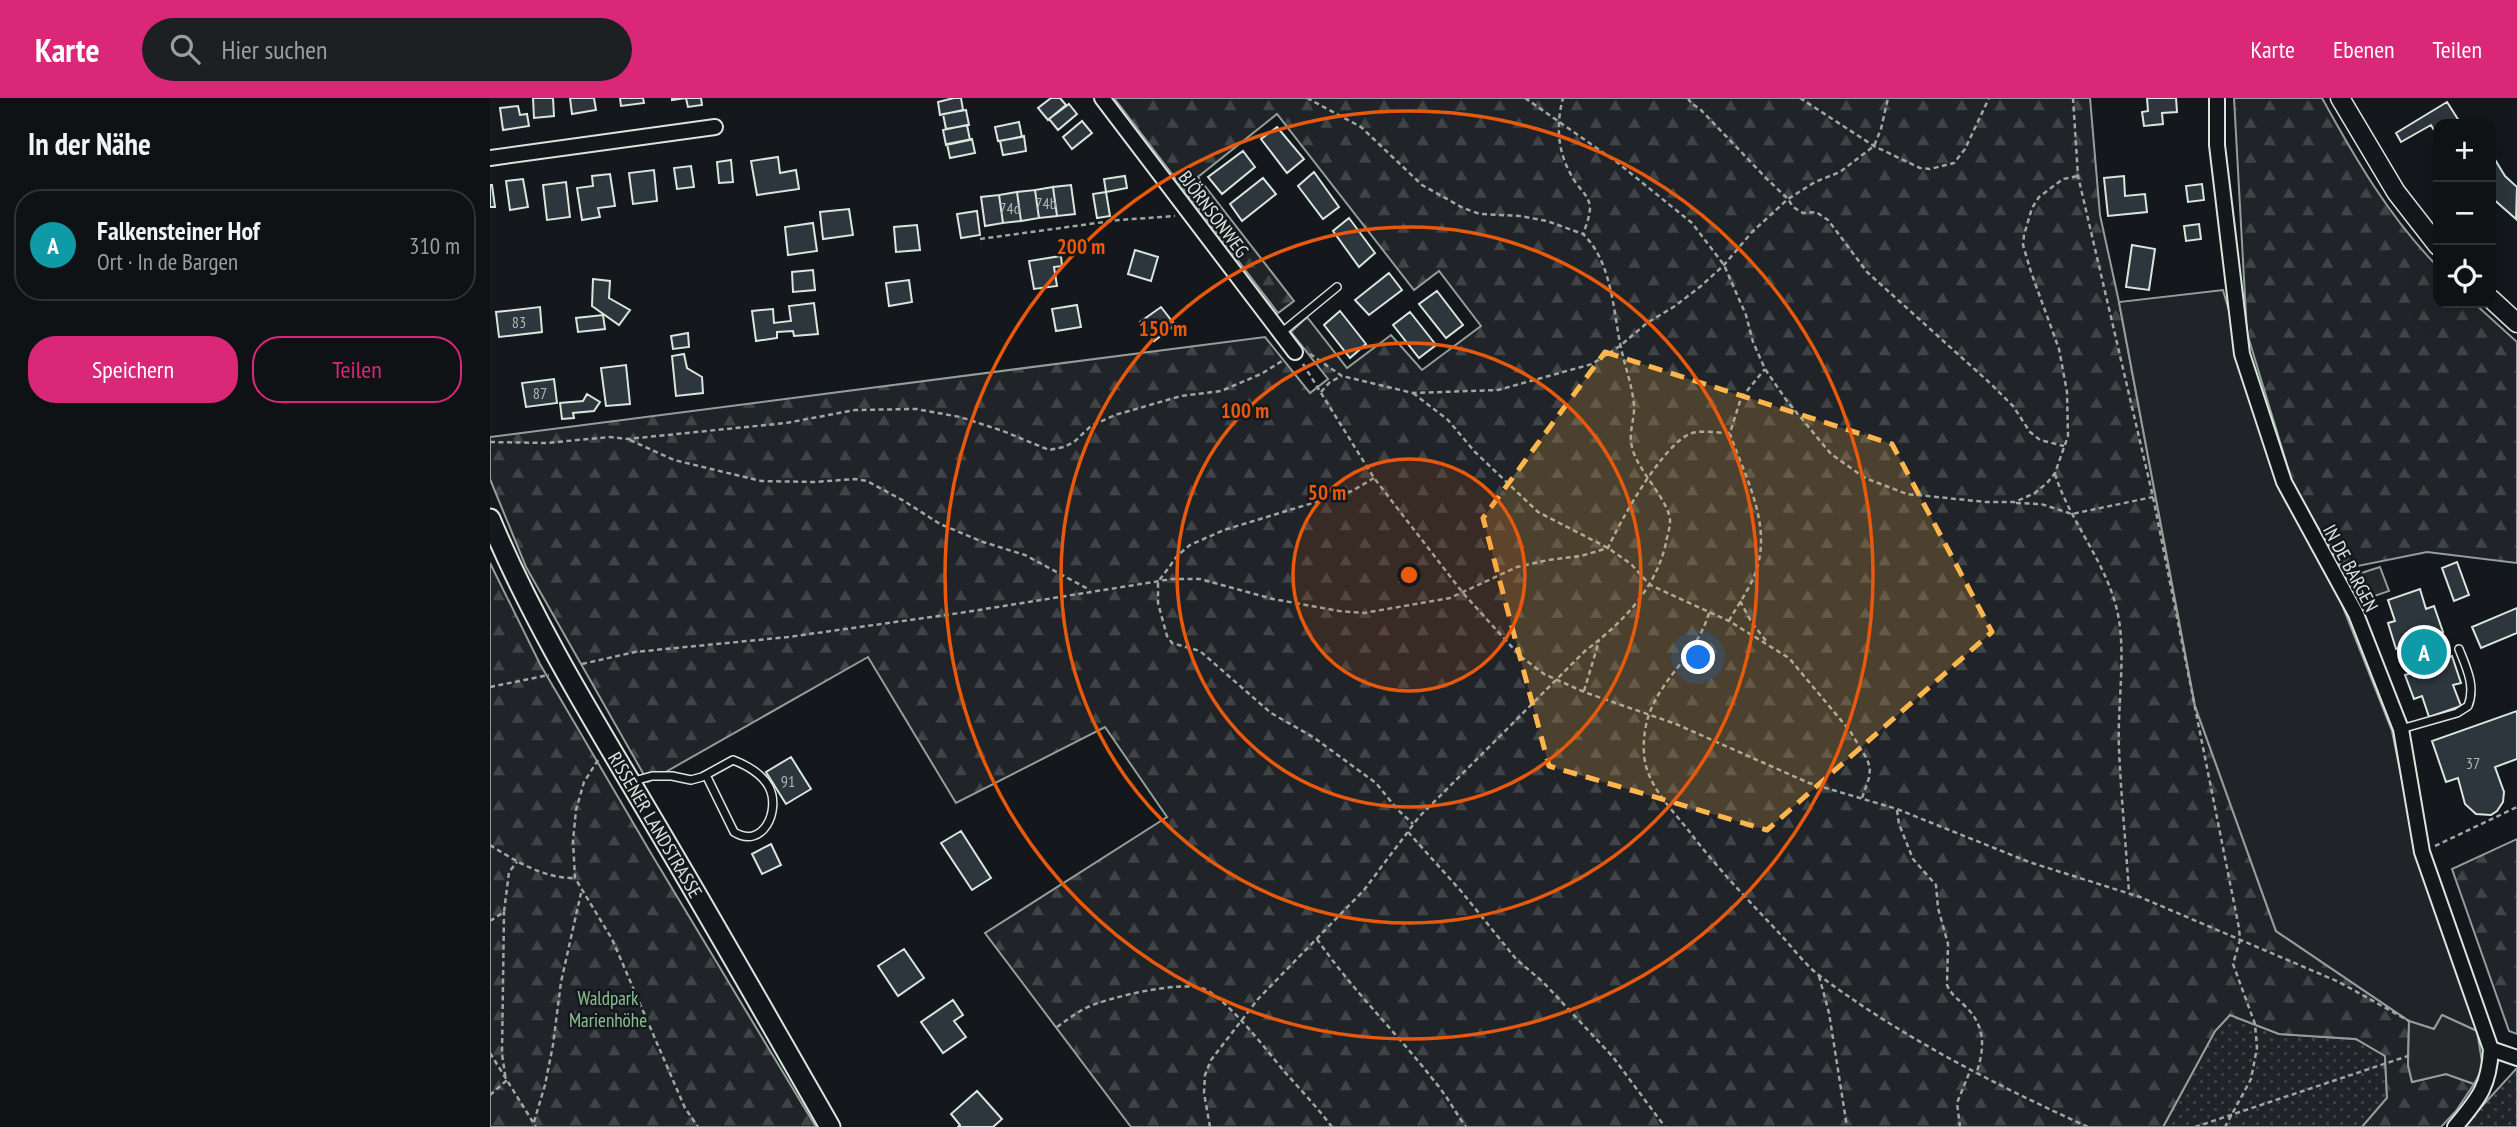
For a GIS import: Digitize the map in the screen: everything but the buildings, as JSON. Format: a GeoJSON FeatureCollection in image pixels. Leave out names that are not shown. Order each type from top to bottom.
{"type":"FeatureCollection","features":[{"type":"Feature","properties":{"kind":"main road","name":"RISSENER LANDSTRASSE"},"geometry":{"type":"LineString","coordinates":[[490,519],[564,670],[830,1127]]}},
{"type":"Feature","properties":{"kind":"street","name":"BJÖRNSONWEG"},"geometry":{"type":"LineString","coordinates":[[1102,98],[1296,352]]}},
{"type":"Feature","properties":{"kind":"street","name":"IN DE BARGEN"},"geometry":{"type":"LineString","coordinates":[[2217,98],[2217,145],[2242,354],[2284,482],[2351,592],[2356,614],[2401,729],[2422,852],[2491,1049],[2483,1091],[2455,1127]]}},
{"type":"Feature","properties":{"kind":"street"},"geometry":{"type":"LineString","coordinates":[[2340,98],[2396,192],[2437,245]]}},
{"type":"Feature","properties":{"kind":"street"},"geometry":{"type":"LineString","coordinates":[[490,158],[715,127]]}},
{"type":"Feature","properties":{"kind":"street"},"geometry":{"type":"LineString","coordinates":[[2496,304],[2517,323]]}},
{"type":"Feature","properties":{"kind":"street"},"geometry":{"type":"LineString","coordinates":[[2491,1049],[2517,1058]]}},
{"type":"Feature","properties":{"kind":"lane"},"geometry":{"type":"LineString","coordinates":[[1280,333],[1337,287]]}},
{"type":"Feature","properties":{"kind":"lane"},"geometry":{"type":"LineString","coordinates":[[2401,729],[2457,713],[2468,706],[2470,680],[2459,649]]}},
{"type":"Feature","properties":{"kind":"lane"},"geometry":{"type":"LineString","coordinates":[[629,782],[652,776],[691,780],[733,760],[768,784],[773,797],[773,809],[764,830],[754,836],[742,837],[734,832],[706,775]]}},
{"type":"Feature","properties":{"kind":"path"},"geometry":{"type":"LineString","coordinates":[[1210,1127],[1204,1093],[1205,1075],[1211,1060],[1277,977],[1364,890],[1413,824],[1639,601],[1650,585],[1663,555],[1671,521],[1667,509],[1647,479],[1632,448],[1630,437],[1634,407],[1629,377],[1620,346],[1614,304],[1596,249],[1583,234],[1560,225],[1520,216],[1480,214],[1463,208],[1422,185],[1361,127],[1307,98]]}},
{"type":"Feature","properties":{"kind":"path"},"geometry":{"type":"LineString","coordinates":[[1525,98],[1618,163],[1692,223],[1724,265],[1746,315],[1753,342],[1765,369],[1787,401],[1831,454],[1865,478],[1907,494],[2041,504],[2072,514],[2153,497]]}},
{"type":"Feature","properties":{"kind":"path"},"geometry":{"type":"LineString","coordinates":[[1563,98],[1558,120],[1560,146],[1590,208],[1583,234]]}},
{"type":"Feature","properties":{"kind":"path"},"geometry":{"type":"LineString","coordinates":[[1688,98],[1793,207],[1803,213],[1816,212],[1828,220],[1867,272],[1998,391],[2013,406],[2030,432],[2040,440],[2064,446]]}},
{"type":"Feature","properties":{"kind":"path"},"geometry":{"type":"LineString","coordinates":[[1800,98],[1874,146],[1920,168],[1944,167],[1954,163],[1965,149],[1989,98]]}},
{"type":"Feature","properties":{"kind":"path"},"geometry":{"type":"LineString","coordinates":[[490,442],[546,443],[610,437],[626,439],[786,423],[855,410],[916,409],[960,416],[1003,430],[1049,450],[1074,442],[1091,426],[1115,415],[1181,396],[1222,391],[1261,374],[1296,352],[1318,358],[1342,376],[1413,393],[1476,392],[1520,386],[1582,369],[1620,346],[1647,323],[1675,306],[1724,265],[1752,232],[1788,199],[1815,182],[1840,172],[1874,146],[1888,98]]}},
{"type":"Feature","properties":{"kind":"path"},"geometry":{"type":"LineString","coordinates":[[2073,98],[2078,176],[2153,497],[2240,940],[2233,964],[2255,1024],[2257,1048],[2251,1079],[2225,1127]]}},
{"type":"Feature","properties":{"kind":"path"},"geometry":{"type":"LineString","coordinates":[[2015,502],[2047,484],[2068,436],[2067,392],[2059,349],[2031,272],[2023,245],[2024,235],[2032,208],[2039,197],[2063,179],[2078,176]]}},
{"type":"Feature","properties":{"kind":"path"},"geometry":{"type":"LineString","coordinates":[[980,239],[1119,220],[1189,215]]}},
{"type":"Feature","properties":{"kind":"path"},"geometry":{"type":"LineString","coordinates":[[1296,352],[1374,478],[1463,593],[1520,656],[1538,671],[1584,692],[1647,713],[1780,772],[1896,809],[2037,865],[2129,893],[2339,982],[2409,1021]]}},
{"type":"Feature","properties":{"kind":"path"},"geometry":{"type":"LineString","coordinates":[[1729,621],[1757,572],[1761,523],[1758,507],[1730,433],[1741,398],[1765,369]]}},
{"type":"Feature","properties":{"kind":"path"},"geometry":{"type":"LineString","coordinates":[[1321,393],[1330,382],[1342,376]]}},
{"type":"Feature","properties":{"kind":"path"},"geometry":{"type":"LineString","coordinates":[[1413,393],[1448,420],[1482,459],[1538,512],[1608,548],[1631,564],[1650,585],[1729,621],[1789,658],[1850,731],[1867,759],[1870,768],[1861,799]]}},
{"type":"Feature","properties":{"kind":"path"},"geometry":{"type":"LineString","coordinates":[[1608,548],[1616,529],[1647,479],[1682,438],[1691,433],[1730,433]]}},
{"type":"Feature","properties":{"kind":"path"},"geometry":{"type":"LineString","coordinates":[[626,439],[674,460],[761,481],[866,481],[940,524],[983,542],[1025,555],[1090,590]]}},
{"type":"Feature","properties":{"kind":"path"},"geometry":{"type":"LineString","coordinates":[[2054,473],[2061,494],[2099,561],[2113,596],[2120,628],[2119,748],[2129,893]]}},
{"type":"Feature","properties":{"kind":"path"},"geometry":{"type":"LineString","coordinates":[[1374,478],[1352,491],[1316,500],[1206,537],[1178,555],[1158,582],[1160,612],[1167,636],[1172,643],[1200,651],[1271,713],[1313,737],[1376,783],[1413,824]]}},
{"type":"Feature","properties":{"kind":"path"},"geometry":{"type":"LineString","coordinates":[[490,687],[635,652],[778,639],[960,613],[1090,590],[1186,578],[1200,579],[1273,599],[1355,613],[1426,603],[1463,593],[1488,578],[1517,567],[1581,556],[1608,548]]}},
{"type":"Feature","properties":{"kind":"path"},"geometry":{"type":"LineString","coordinates":[[1740,601],[1769,645]]}},
{"type":"Feature","properties":{"kind":"path"},"geometry":{"type":"LineString","coordinates":[[1709,613],[1697,642],[1647,713],[1644,753],[1651,780],[1707,854],[1818,974],[1925,1045],[1970,1071],[2088,1127]]}},
{"type":"Feature","properties":{"kind":"path"},"geometry":{"type":"LineString","coordinates":[[1584,692],[1599,641]]}},
{"type":"Feature","properties":{"kind":"path"},"geometry":{"type":"LineString","coordinates":[[600,758],[584,782],[576,810],[573,841],[575,878],[612,939],[684,1108],[698,1127]]}},
{"type":"Feature","properties":{"kind":"path"},"geometry":{"type":"LineString","coordinates":[[2422,852],[2517,807]]}},
{"type":"Feature","properties":{"kind":"path"},"geometry":{"type":"LineString","coordinates":[[1896,809],[1913,859],[1936,885],[1938,908],[1948,944],[1947,985],[1972,1015],[1982,1032],[1983,1049],[1976,1074]]}},
{"type":"Feature","properties":{"kind":"path"},"geometry":{"type":"LineString","coordinates":[[1408,831],[1516,958],[1544,982],[1613,1056],[1665,1127]]}},
{"type":"Feature","properties":{"kind":"path"},"geometry":{"type":"LineString","coordinates":[[490,845],[517,862],[558,877],[575,878]]}},
{"type":"Feature","properties":{"kind":"path"},"geometry":{"type":"LineString","coordinates":[[506,1081],[502,1033],[504,912],[509,872],[517,862]]}},
{"type":"Feature","properties":{"kind":"path"},"geometry":{"type":"LineString","coordinates":[[534,1122],[545,1085],[561,982],[582,891]]}},
{"type":"Feature","properties":{"kind":"path"},"geometry":{"type":"LineString","coordinates":[[490,921],[504,912]]}},
{"type":"Feature","properties":{"kind":"path"},"geometry":{"type":"LineString","coordinates":[[1317,939],[1351,986],[1438,1085],[1466,1127]]}},
{"type":"Feature","properties":{"kind":"path"},"geometry":{"type":"LineString","coordinates":[[1818,974],[1829,1013],[1847,1127]]}},
{"type":"Feature","properties":{"kind":"path"},"geometry":{"type":"LineString","coordinates":[[1056,1027],[1088,1007],[1107,1000],[1154,990],[1191,986],[1203,989],[1241,1021],[1332,1127]]}},
{"type":"Feature","properties":{"kind":"path"},"geometry":{"type":"LineString","coordinates":[[490,1053],[536,1127]]}},
{"type":"Feature","properties":{"kind":"path"},"geometry":{"type":"LineString","coordinates":[[2195,1127],[2408,1056]]}},
{"type":"Feature","properties":{"kind":"path"},"geometry":{"type":"LineString","coordinates":[[1960,1127],[1957,1103],[1970,1071]]}},
{"type":"Feature","properties":{"kind":"path"},"geometry":{"type":"LineString","coordinates":[[490,1095],[506,1081]]}},
{"type":"Feature","properties":{"kind":"highlighted area"},"geometry":{"type":"Polygon","coordinates":[[[1605,352],[1892,444],[1992,632],[1767,830],[1549,766],[1483,518],[1605,352]]]}},
{"type":"Feature","properties":{"kind":"green space"},"geometry":{"type":"Polygon","coordinates":[[[1114,98],[2090,98],[2100,215],[2119,302],[2195,706],[2276,931],[2409,1021],[2408,1065],[2412,1082],[2446,1074],[2474,1084],[2456,1111],[2441,1127],[2362,1127],[2387,1098],[2385,1056],[2356,1039],[2279,1034],[2230,1015],[2215,1031],[2163,1127],[1131,1127],[985,933],[1167,817],[1105,727],[956,803],[868,657],[648,782],[526,567],[490,479],[490,437],[1265,337],[1310,393],[1328,379],[1291,332],[1307,317],[1347,368],[1391,335],[1422,370],[1481,326],[1439,271],[1414,290],[1277,114],[1198,177],[1294,301],[1278,313],[1114,98]]]}},
{"type":"Feature","properties":{"kind":"green space"},"geometry":{"type":"Polygon","coordinates":[[[2234,98],[2322,98],[2360,165],[2388,207],[2433,262],[2433,308],[2480,308],[2517,342],[2517,563],[2427,552],[2343,569],[2294,488],[2247,333],[2234,98]]]}},
{"type":"Feature","properties":{"kind":"green space"},"geometry":{"type":"Polygon","coordinates":[[[2223,290],[2279,484],[2333,582],[2392,731],[2417,854],[2477,1031],[2442,1015],[2434,1029],[2409,1021],[2276,931],[2195,706],[2119,302],[2223,290]]]}},
{"type":"Feature","properties":{"kind":"green space","name":"Waldpark Marienhöhe"},"geometry":{"type":"Polygon","coordinates":[[[490,563],[540,664],[816,1127],[490,1127],[490,563]]]}},
{"type":"Feature","properties":{"kind":"green space"},"geometry":{"type":"Polygon","coordinates":[[[2517,839],[2517,1034],[2509,1031],[2452,869],[2517,839]]]}},
{"type":"Feature","properties":{"kind":"green space"},"geometry":{"type":"Polygon","coordinates":[[[2230,1015],[2279,1034],[2356,1039],[2385,1056],[2387,1098],[2362,1127],[2163,1127],[2215,1031],[2230,1015]]]}},
{"type":"Feature","properties":{"kind":"green space"},"geometry":{"type":"Polygon","coordinates":[[[2517,1068],[2517,1127],[2463,1127],[2517,1068]]]}},
{"type":"Feature","properties":{"kind":"shaded area"},"geometry":{"type":"Polygon","coordinates":[[[2380,567],[2389,591],[2360,601],[2352,576],[2380,567]]]}},
{"type":"Feature","properties":{"kind":"shaded area"},"geometry":{"type":"Polygon","coordinates":[[[2442,1015],[2477,1031],[2483,1068],[2474,1084],[2446,1074],[2412,1082],[2408,1065],[2409,1021],[2434,1029],[2442,1015]]]}},
{"type":"Feature","properties":{"kind":"place","name":"Falkensteiner Hof"},"geometry":{"type":"Point","coordinates":[2424,652]}}]}
